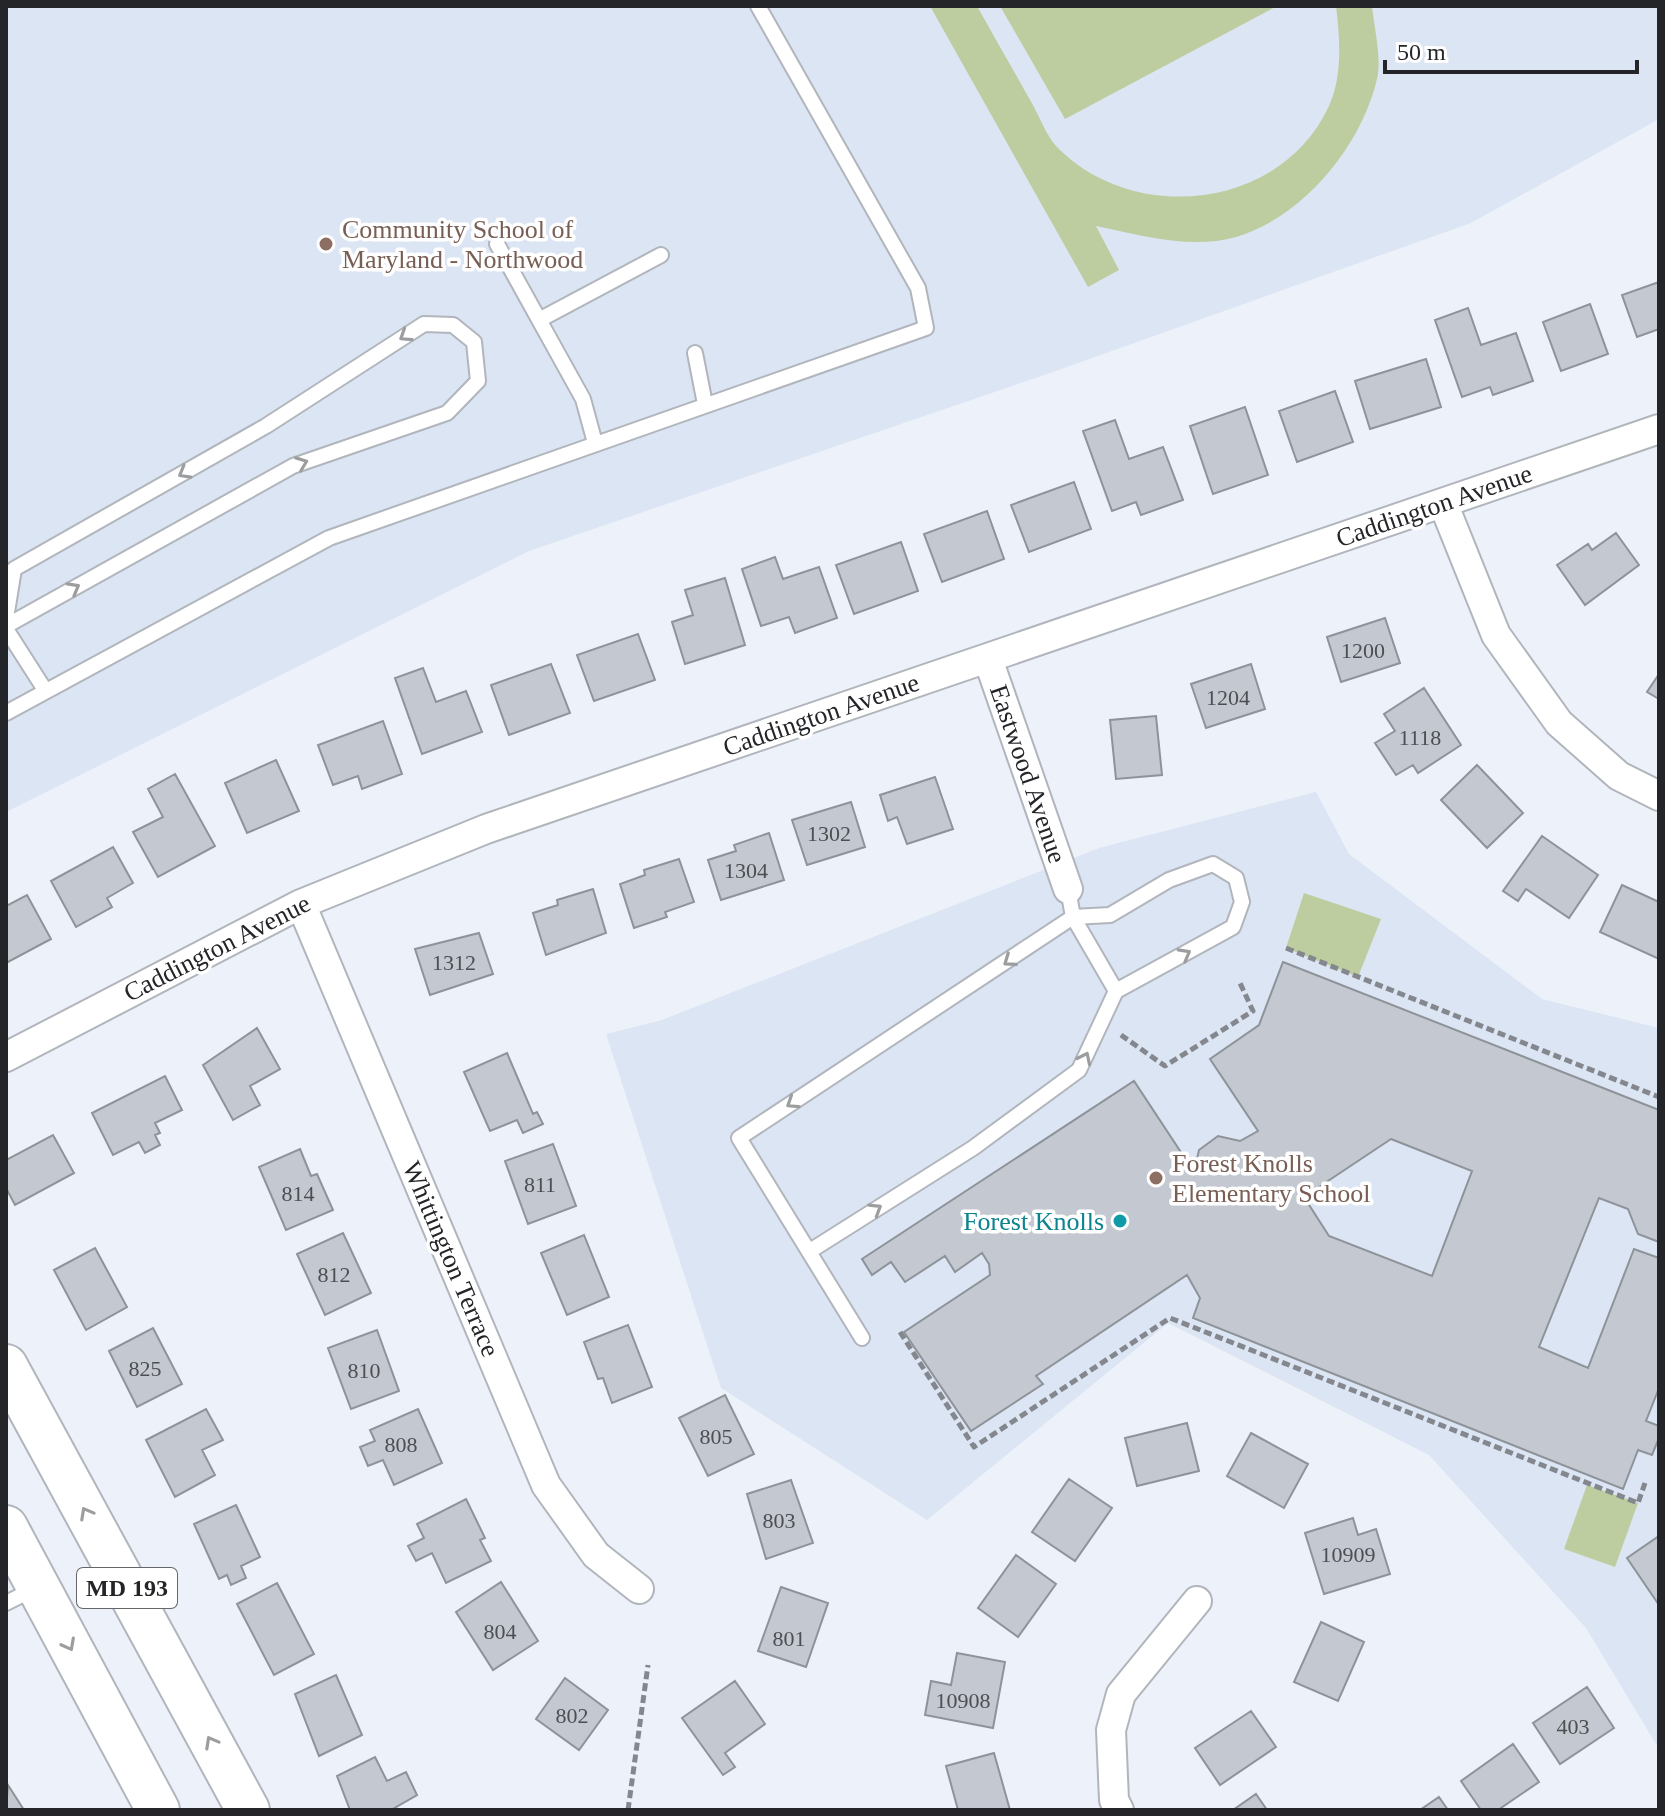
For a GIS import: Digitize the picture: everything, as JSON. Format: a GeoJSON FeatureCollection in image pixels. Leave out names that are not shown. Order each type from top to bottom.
{"type":"FeatureCollection","features":[{"type":"Feature","properties":{"kind":"main road","name":"MD 193"},"geometry":{"type":"LineString","coordinates":[[6,1366],[248,1810]]}},
{"type":"Feature","properties":{"kind":"main road","name":"MD 193"},"geometry":{"type":"LineString","coordinates":[[6,1527],[22,1595],[158,1810]]}},
{"type":"Feature","properties":{"kind":"street","name":"Caddington Avenue"},"geometry":{"type":"LineString","coordinates":[[6,1057],[301,904],[486,829],[1659,429]]}},
{"type":"Feature","properties":{"kind":"street"},"geometry":{"type":"LineString","coordinates":[[1443,503],[1496,635],[1559,723],[1619,776],[1659,796]]}},
{"type":"Feature","properties":{"kind":"street","name":"Eastwood Avenue"},"geometry":{"type":"LineString","coordinates":[[988,659],[1068,889]]}},
{"type":"Feature","properties":{"kind":"street","name":"Whittington Terrace"},"geometry":{"type":"LineString","coordinates":[[301,904],[546,1485],[596,1555],[639,1589]]}},
{"type":"Feature","properties":{"kind":"street"},"geometry":{"type":"LineString","coordinates":[[1119,1810],[1114,1800],[1111,1730],[1121,1694],[1197,1601]]}},
{"type":"Feature","properties":{"kind":"lane"},"geometry":{"type":"LineString","coordinates":[[6,713],[329,538],[926,328],[918,288],[758,6]]}},
{"type":"Feature","properties":{"kind":"lane"},"geometry":{"type":"LineString","coordinates":[[497,244],[583,399],[595,443]]}},
{"type":"Feature","properties":{"kind":"lane"},"geometry":{"type":"LineString","coordinates":[[539,320],[661,255]]}},
{"type":"Feature","properties":{"kind":"lane"},"geometry":{"type":"LineString","coordinates":[[6,618],[14,569],[266,426],[424,324],[453,325],[474,342],[478,381],[447,413],[293,466],[6,628],[45,690]]}},
{"type":"Feature","properties":{"kind":"lane"},"geometry":{"type":"LineString","coordinates":[[695,353],[705,404]]}},
{"type":"Feature","properties":{"kind":"lane"},"geometry":{"type":"LineString","coordinates":[[810,1251],[973,1148],[1079,1070],[1116,991],[1233,927],[1242,902],[1236,878],[1213,864],[1169,880],[1110,915],[1073,917],[739,1138],[862,1338]]}},
{"type":"Feature","properties":{"kind":"lane"},"geometry":{"type":"LineString","coordinates":[[1068,889],[1073,917],[1116,991]]}},
{"type":"Feature","properties":{"kind":"path"},"geometry":{"type":"LineString","coordinates":[[1286,948],[1659,1097]]}},
{"type":"Feature","properties":{"kind":"path"},"geometry":{"type":"LineString","coordinates":[[1121,1035],[1165,1066],[1253,1011],[1240,983]]}},
{"type":"Feature","properties":{"kind":"path"},"geometry":{"type":"LineString","coordinates":[[900,1332],[974,1447],[1170,1318],[1638,1503],[1645,1483]]}},
{"type":"Feature","properties":{"kind":"path"},"geometry":{"type":"LineString","coordinates":[[628,1810],[648,1665]]}},
{"type":"Feature","properties":{"kind":"shaded area"},"geometry":{"type":"Polygon","coordinates":[[[6,6],[1659,6],[1659,119],[1471,223],[1050,373],[529,551],[6,812],[6,6]]]}},
{"type":"Feature","properties":{"kind":"shaded area","name":"Forest Knolls Elementary School"},"geometry":{"type":"Polygon","coordinates":[[[1316,792],[1349,854],[1542,999],[1659,1028],[1659,1749],[1586,1628],[1429,1455],[1168,1323],[927,1520],[721,1388],[606,1034],[662,1020],[1099,848],[1316,792]]]}},
{"type":"Feature","properties":{"kind":"green space"},"geometry":{"type":"Polygon","coordinates":[[[930,6],[977,6],[1048,135],[1059,149],[1091,173],[1127,189],[1165,196],[1204,195],[1242,185],[1277,168],[1306,142],[1328,108],[1336,84],[1339,45],[1336,6],[1372,6],[1378,53],[1377,79],[1358,130],[1343,154],[1306,196],[1284,213],[1261,227],[1219,241],[1166,240],[1096,226],[1119,270],[1088,287],[930,6]]]}},
{"type":"Feature","properties":{"kind":"green space"},"geometry":{"type":"Polygon","coordinates":[[[1000,6],[1277,6],[1065,119],[1000,6]]]}},
{"type":"Feature","properties":{"kind":"green space"},"geometry":{"type":"Polygon","coordinates":[[[1304,893],[1381,919],[1358,977],[1286,948],[1304,893]]]}},
{"type":"Feature","properties":{"kind":"green space"},"geometry":{"type":"Polygon","coordinates":[[[1587,1485],[1638,1503],[1615,1567],[1564,1549],[1587,1485]]]}},
{"type":"Feature","properties":{"kind":"building"},"geometry":{"type":"Polygon","coordinates":[[[1659,282],[1659,329],[1637,337],[1622,295],[1659,282]]]}},
{"type":"Feature","properties":{"kind":"building"},"geometry":{"type":"Polygon","coordinates":[[[1590,304],[1608,354],[1561,371],[1543,322],[1590,304]]]}},
{"type":"Feature","properties":{"kind":"building"},"geometry":{"type":"Polygon","coordinates":[[[1468,308],[1481,345],[1516,333],[1533,381],[1493,395],[1490,387],[1462,397],[1435,320],[1468,308]]]}},
{"type":"Feature","properties":{"kind":"building"},"geometry":{"type":"Polygon","coordinates":[[[1426,359],[1441,407],[1370,429],[1355,381],[1426,359]]]}},
{"type":"Feature","properties":{"kind":"building"},"geometry":{"type":"Polygon","coordinates":[[[1335,391],[1353,442],[1297,462],[1279,411],[1335,391]]]}},
{"type":"Feature","properties":{"kind":"building"},"geometry":{"type":"Polygon","coordinates":[[[1245,407],[1268,475],[1213,494],[1190,426],[1245,407]]]}},
{"type":"Feature","properties":{"kind":"building"},"geometry":{"type":"Polygon","coordinates":[[[1115,420],[1129,459],[1163,447],[1183,500],[1141,515],[1136,502],[1112,511],[1083,431],[1115,420]]]}},
{"type":"Feature","properties":{"kind":"building"},"geometry":{"type":"Polygon","coordinates":[[[1074,482],[1091,529],[1029,552],[1011,505],[1074,482]]]}},
{"type":"Feature","properties":{"kind":"building"},"geometry":{"type":"Polygon","coordinates":[[[987,511],[1004,559],[942,582],[924,534],[987,511]]]}},
{"type":"Feature","properties":{"kind":"building"},"geometry":{"type":"Polygon","coordinates":[[[1616,533],[1639,565],[1585,605],[1557,565],[1588,544],[1592,550],[1616,533]]]}},
{"type":"Feature","properties":{"kind":"building"},"geometry":{"type":"Polygon","coordinates":[[[901,542],[918,591],[854,614],[836,565],[901,542]]]}},
{"type":"Feature","properties":{"kind":"building"},"geometry":{"type":"Polygon","coordinates":[[[775,557],[783,579],[819,567],[837,618],[795,633],[789,617],[761,626],[742,569],[775,557]]]}},
{"type":"Feature","properties":{"kind":"building"},"geometry":{"type":"Polygon","coordinates":[[[725,578],[745,645],[685,664],[672,622],[693,615],[685,590],[725,578]]]}},
{"type":"Feature","properties":{"kind":"building"},"geometry":{"type":"Polygon","coordinates":[[[1385,618],[1400,663],[1341,682],[1327,637],[1385,618]]]}},
{"type":"Feature","properties":{"kind":"building"},"geometry":{"type":"Polygon","coordinates":[[[638,634],[655,680],[594,701],[577,655],[638,634]]]}},
{"type":"Feature","properties":{"kind":"building"},"geometry":{"type":"Polygon","coordinates":[[[551,664],[570,713],[509,735],[491,685],[551,664]]]}},
{"type":"Feature","properties":{"kind":"building"},"geometry":{"type":"Polygon","coordinates":[[[1251,664],[1265,709],[1206,728],[1191,684],[1251,664]]]}},
{"type":"Feature","properties":{"kind":"building"},"geometry":{"type":"Polygon","coordinates":[[[423,668],[436,702],[466,691],[482,732],[422,754],[395,678],[423,668]]]}},
{"type":"Feature","properties":{"kind":"building"},"geometry":{"type":"Polygon","coordinates":[[[1659,674],[1659,699],[1647,692],[1659,674]]]}},
{"type":"Feature","properties":{"kind":"building"},"geometry":{"type":"Polygon","coordinates":[[[1424,688],[1461,745],[1418,773],[1413,765],[1396,775],[1375,743],[1395,731],[1384,714],[1424,688]]]}},
{"type":"Feature","properties":{"kind":"building"},"geometry":{"type":"Polygon","coordinates":[[[1156,716],[1162,775],[1116,779],[1110,720],[1156,716]]]}},
{"type":"Feature","properties":{"kind":"building"},"geometry":{"type":"Polygon","coordinates":[[[383,721],[402,774],[362,789],[358,776],[333,785],[318,745],[383,721]]]}},
{"type":"Feature","properties":{"kind":"building"},"geometry":{"type":"Polygon","coordinates":[[[276,760],[299,811],[247,833],[225,783],[276,760]]]}},
{"type":"Feature","properties":{"kind":"building"},"geometry":{"type":"Polygon","coordinates":[[[1477,765],[1523,813],[1487,848],[1441,800],[1477,765]]]}},
{"type":"Feature","properties":{"kind":"building"},"geometry":{"type":"Polygon","coordinates":[[[175,774],[215,846],[158,877],[133,832],[163,817],[148,789],[175,774]]]}},
{"type":"Feature","properties":{"kind":"building"},"geometry":{"type":"Polygon","coordinates":[[[935,777],[953,829],[907,844],[897,817],[888,821],[880,795],[935,777]]]}},
{"type":"Feature","properties":{"kind":"building"},"geometry":{"type":"Polygon","coordinates":[[[851,802],[865,847],[807,865],[792,820],[851,802]]]}},
{"type":"Feature","properties":{"kind":"building"},"geometry":{"type":"Polygon","coordinates":[[[769,833],[784,880],[721,900],[708,860],[736,851],[734,845],[769,833]]]}},
{"type":"Feature","properties":{"kind":"building"},"geometry":{"type":"Polygon","coordinates":[[[1542,836],[1598,875],[1569,918],[1526,889],[1518,901],[1503,891],[1542,836]]]}},
{"type":"Feature","properties":{"kind":"building"},"geometry":{"type":"Polygon","coordinates":[[[113,847],[133,883],[107,898],[112,907],[76,927],[51,881],[113,847]]]}},
{"type":"Feature","properties":{"kind":"building"},"geometry":{"type":"Polygon","coordinates":[[[679,859],[694,902],[665,912],[667,917],[634,928],[620,884],[645,875],[644,870],[679,859]]]}},
{"type":"Feature","properties":{"kind":"building"},"geometry":{"type":"Polygon","coordinates":[[[1622,885],[1659,902],[1659,959],[1600,932],[1622,885]]]}},
{"type":"Feature","properties":{"kind":"building"},"geometry":{"type":"Polygon","coordinates":[[[593,889],[606,933],[546,955],[533,913],[558,905],[557,900],[593,889]]]}},
{"type":"Feature","properties":{"kind":"building"},"geometry":{"type":"Polygon","coordinates":[[[27,895],[51,939],[6,963],[6,906],[27,895]]]}},
{"type":"Feature","properties":{"kind":"building"},"geometry":{"type":"Polygon","coordinates":[[[479,933],[493,974],[430,995],[415,949],[479,933]]]}},
{"type":"Feature","properties":{"kind":"building","name":"Forest Knolls"},"geometry":{"type":"Polygon","coordinates":[[[1283,962],[1659,1110],[1659,1242],[1638,1234],[1628,1209],[1599,1198],[1539,1347],[1588,1368],[1634,1249],[1659,1258],[1659,1388],[1646,1421],[1659,1426],[1659,1438],[1652,1455],[1638,1450],[1623,1489],[1193,1318],[1200,1298],[1187,1275],[1036,1376],[1043,1384],[971,1431],[904,1332],[990,1275],[989,1264],[982,1253],[955,1272],[945,1256],[905,1282],[891,1262],[872,1275],[862,1259],[1134,1081],[1194,1172],[1199,1150],[1218,1136],[1240,1141],[1258,1131],[1210,1059],[1259,1025],[1283,962]],[[1391,1139],[1304,1197],[1329,1236],[1432,1276],[1472,1171],[1391,1139]]]}},
{"type":"Feature","properties":{"kind":"building"},"geometry":{"type":"Polygon","coordinates":[[[257,1028],[280,1069],[250,1086],[260,1105],[233,1120],[203,1065],[257,1028]]]}},
{"type":"Feature","properties":{"kind":"building"},"geometry":{"type":"Polygon","coordinates":[[[507,1053],[533,1114],[537,1112],[543,1124],[523,1133],[517,1120],[490,1131],[464,1072],[507,1053]]]}},
{"type":"Feature","properties":{"kind":"building"},"geometry":{"type":"Polygon","coordinates":[[[165,1076],[182,1110],[155,1123],[160,1133],[155,1135],[160,1145],[145,1153],[139,1142],[113,1155],[92,1113],[165,1076]]]}},
{"type":"Feature","properties":{"kind":"building"},"geometry":{"type":"Polygon","coordinates":[[[53,1135],[74,1173],[15,1205],[6,1188],[6,1160],[53,1135]]]}},
{"type":"Feature","properties":{"kind":"building"},"geometry":{"type":"Polygon","coordinates":[[[553,1144],[576,1206],[528,1224],[505,1161],[553,1144]]]}},
{"type":"Feature","properties":{"kind":"building"},"geometry":{"type":"Polygon","coordinates":[[[300,1149],[311,1176],[317,1174],[333,1210],[286,1230],[259,1167],[300,1149]]]}},
{"type":"Feature","properties":{"kind":"building"},"geometry":{"type":"Polygon","coordinates":[[[343,1233],[371,1293],[325,1315],[297,1254],[343,1233]]]}},
{"type":"Feature","properties":{"kind":"building"},"geometry":{"type":"Polygon","coordinates":[[[584,1235],[609,1297],[567,1315],[541,1253],[584,1235]]]}},
{"type":"Feature","properties":{"kind":"building"},"geometry":{"type":"Polygon","coordinates":[[[95,1248],[127,1307],[86,1330],[54,1270],[95,1248]]]}},
{"type":"Feature","properties":{"kind":"building"},"geometry":{"type":"Polygon","coordinates":[[[628,1325],[652,1387],[612,1403],[603,1378],[598,1379],[584,1342],[628,1325]]]}},
{"type":"Feature","properties":{"kind":"building"},"geometry":{"type":"Polygon","coordinates":[[[153,1328],[182,1384],[137,1407],[109,1351],[153,1328]]]}},
{"type":"Feature","properties":{"kind":"building"},"geometry":{"type":"Polygon","coordinates":[[[377,1330],[399,1391],[351,1409],[328,1348],[377,1330]]]}},
{"type":"Feature","properties":{"kind":"building"},"geometry":{"type":"Polygon","coordinates":[[[725,1395],[754,1454],[708,1476],[679,1418],[725,1395]]]}},
{"type":"Feature","properties":{"kind":"building"},"geometry":{"type":"Polygon","coordinates":[[[206,1409],[223,1440],[202,1450],[215,1475],[175,1497],[146,1440],[206,1409]]]}},
{"type":"Feature","properties":{"kind":"building"},"geometry":{"type":"Polygon","coordinates":[[[418,1409],[442,1463],[394,1485],[383,1460],[368,1466],[360,1447],[375,1441],[370,1430],[418,1409]]]}},
{"type":"Feature","properties":{"kind":"building"},"geometry":{"type":"Polygon","coordinates":[[[1187,1423],[1199,1471],[1137,1486],[1125,1438],[1187,1423]]]}},
{"type":"Feature","properties":{"kind":"building"},"geometry":{"type":"Polygon","coordinates":[[[1251,1433],[1308,1464],[1284,1508],[1227,1476],[1251,1433]]]}},
{"type":"Feature","properties":{"kind":"building"},"geometry":{"type":"Polygon","coordinates":[[[1069,1479],[1112,1508],[1075,1561],[1032,1532],[1069,1479]]]}},
{"type":"Feature","properties":{"kind":"building"},"geometry":{"type":"Polygon","coordinates":[[[791,1480],[813,1543],[766,1559],[747,1494],[791,1480]]]}},
{"type":"Feature","properties":{"kind":"building"},"geometry":{"type":"Polygon","coordinates":[[[466,1499],[485,1538],[480,1540],[491,1561],[446,1583],[432,1553],[416,1561],[408,1546],[424,1538],[417,1524],[466,1499]]]}},
{"type":"Feature","properties":{"kind":"building"},"geometry":{"type":"Polygon","coordinates":[[[236,1505],[260,1557],[241,1566],[246,1578],[231,1585],[227,1575],[219,1579],[194,1524],[236,1505]]]}},
{"type":"Feature","properties":{"kind":"building"},"geometry":{"type":"Polygon","coordinates":[[[1353,1518],[1358,1535],[1376,1529],[1390,1574],[1324,1594],[1305,1533],[1353,1518]]]}},
{"type":"Feature","properties":{"kind":"building"},"geometry":{"type":"Polygon","coordinates":[[[1659,1536],[1659,1605],[1627,1558],[1659,1536]]]}},
{"type":"Feature","properties":{"kind":"building"},"geometry":{"type":"Polygon","coordinates":[[[1016,1555],[1056,1584],[1018,1637],[978,1608],[1016,1555]]]}},
{"type":"Feature","properties":{"kind":"building"},"geometry":{"type":"Polygon","coordinates":[[[501,1582],[538,1641],[493,1670],[456,1612],[501,1582]]]}},
{"type":"Feature","properties":{"kind":"building"},"geometry":{"type":"Polygon","coordinates":[[[277,1583],[314,1654],[274,1675],[237,1604],[277,1583]]]}},
{"type":"Feature","properties":{"kind":"building"},"geometry":{"type":"Polygon","coordinates":[[[781,1587],[828,1603],[806,1667],[758,1651],[781,1587]]]}},
{"type":"Feature","properties":{"kind":"building"},"geometry":{"type":"Polygon","coordinates":[[[1321,1622],[1364,1642],[1338,1701],[1294,1682],[1321,1622]]]}},
{"type":"Feature","properties":{"kind":"building"},"geometry":{"type":"Polygon","coordinates":[[[957,1653],[1005,1662],[993,1728],[925,1715],[931,1681],[951,1685],[957,1653]]]}},
{"type":"Feature","properties":{"kind":"building"},"geometry":{"type":"Polygon","coordinates":[[[336,1675],[362,1735],[319,1756],[295,1694],[336,1675]]]}},
{"type":"Feature","properties":{"kind":"building"},"geometry":{"type":"Polygon","coordinates":[[[565,1678],[608,1710],[579,1750],[536,1719],[565,1678]]]}},
{"type":"Feature","properties":{"kind":"building"},"geometry":{"type":"Polygon","coordinates":[[[735,1681],[765,1724],[725,1753],[735,1767],[723,1775],[682,1718],[735,1681]]]}},
{"type":"Feature","properties":{"kind":"building"},"geometry":{"type":"Polygon","coordinates":[[[1587,1687],[1614,1728],[1560,1764],[1533,1723],[1587,1687]]]}},
{"type":"Feature","properties":{"kind":"building"},"geometry":{"type":"Polygon","coordinates":[[[1251,1711],[1276,1747],[1220,1785],[1195,1748],[1251,1711]]]}},
{"type":"Feature","properties":{"kind":"building"},"geometry":{"type":"Polygon","coordinates":[[[1513,1744],[1539,1782],[1498,1810],[1481,1810],[1461,1781],[1513,1744]]]}},
{"type":"Feature","properties":{"kind":"building"},"geometry":{"type":"Polygon","coordinates":[[[994,1753],[1010,1810],[958,1810],[946,1766],[994,1753]]]}},
{"type":"Feature","properties":{"kind":"building"},"geometry":{"type":"Polygon","coordinates":[[[375,1757],[387,1781],[406,1772],[417,1795],[391,1810],[350,1810],[337,1776],[375,1757]]]}},
{"type":"Feature","properties":{"kind":"building"},"geometry":{"type":"Polygon","coordinates":[[[8,1785],[24,1810],[6,1810],[8,1785]]]}},
{"type":"Feature","properties":{"kind":"building"},"geometry":{"type":"Polygon","coordinates":[[[1256,1794],[1267,1810],[1233,1810],[1256,1794]]]}},
{"type":"Feature","properties":{"kind":"building"},"geometry":{"type":"Polygon","coordinates":[[[1439,1797],[1448,1810],[1420,1810],[1439,1797]]]}},
{"type":"Feature","properties":{"kind":"place","name":"Community School of Maryland - Northwood"},"geometry":{"type":"Point","coordinates":[326,244]}},
{"type":"Feature","properties":{"kind":"place","name":"Forest Knolls Elementary School"},"geometry":{"type":"Point","coordinates":[1156,1178]}},
{"type":"Feature","properties":{"kind":"place","name":"Forest Knolls"},"geometry":{"type":"Point","coordinates":[1120,1221]}}]}
